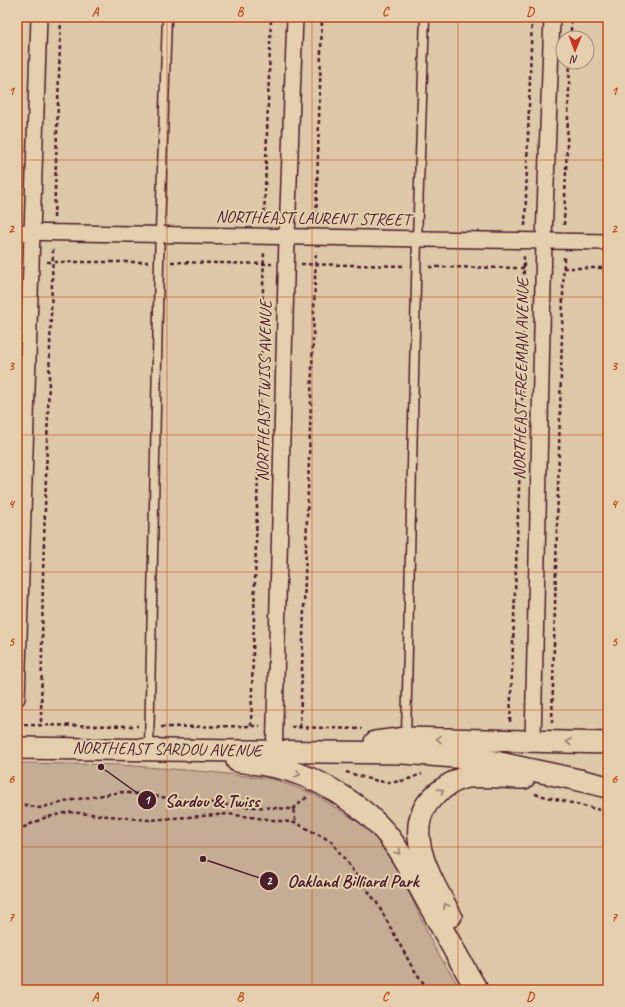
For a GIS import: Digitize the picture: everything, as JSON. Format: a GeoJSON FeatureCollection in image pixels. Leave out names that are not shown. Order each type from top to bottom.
{"type":"FeatureCollection","features":[{"type":"Feature","properties":{"kind":"street"},"geometry":{"type":"LineString","coordinates":[[17,698],[30,261],[24,232],[39,17]]}},
{"type":"Feature","properties":{"kind":"street","name":"NORTHEAST TWISS AVENUE"},"geometry":{"type":"LineString","coordinates":[[274,759],[286,265],[295,17]]}},
{"type":"Feature","properties":{"kind":"street","name":"NORTHEAST FREEMAN AVENUE"},"geometry":{"type":"LineString","coordinates":[[533,741],[543,269],[552,17]]}},
{"type":"Feature","properties":{"kind":"street","name":"NORTHEAST LAURENT STREET"},"geometry":{"type":"LineString","coordinates":[[24,232],[608,242]]}},
{"type":"Feature","properties":{"kind":"street","name":"NORTHEAST SARDOU AVENUE"},"geometry":{"type":"LineString","coordinates":[[17,748],[149,750],[274,759],[316,751],[406,738],[608,743]]}},
{"type":"Feature","properties":{"kind":"street","name":"NORTHEAST SARDOU AVENUE"},"geometry":{"type":"LineString","coordinates":[[316,751],[403,753],[481,759],[608,787]]}},
{"type":"Feature","properties":{"kind":"street"},"geometry":{"type":"LineString","coordinates":[[274,759],[350,801],[371,818],[386,834],[406,864],[477,990]]}},
{"type":"Feature","properties":{"kind":"street"},"geometry":{"type":"LineString","coordinates":[[492,990],[426,867],[418,827],[421,814],[425,806],[434,795],[446,787],[467,777],[580,780]]}},
{"type":"Feature","properties":{"kind":"lane"},"geometry":{"type":"LineString","coordinates":[[149,750],[159,262],[167,17]]}},
{"type":"Feature","properties":{"kind":"lane"},"geometry":{"type":"LineString","coordinates":[[406,738],[417,238],[425,17]]}},
{"type":"Feature","properties":{"kind":"path"},"geometry":{"type":"LineString","coordinates":[[17,56],[18,17]]}},
{"type":"Feature","properties":{"kind":"path"},"geometry":{"type":"LineString","coordinates":[[41,722],[43,574],[61,17]]}},
{"type":"Feature","properties":{"kind":"path"},"geometry":{"type":"LineString","coordinates":[[251,726],[271,17]]}},
{"type":"Feature","properties":{"kind":"path"},"geometry":{"type":"LineString","coordinates":[[300,727],[316,264],[322,17]]}},
{"type":"Feature","properties":{"kind":"path"},"geometry":{"type":"LineString","coordinates":[[510,724],[522,411],[523,268],[532,17]]}},
{"type":"Feature","properties":{"kind":"path"},"geometry":{"type":"LineString","coordinates":[[571,17],[571,30]]}},
{"type":"Feature","properties":{"kind":"path"},"geometry":{"type":"LineString","coordinates":[[552,724],[563,268],[570,70]]}},
{"type":"Feature","properties":{"kind":"path"},"geometry":{"type":"LineString","coordinates":[[30,261],[286,265],[316,264],[543,269],[608,268]]}},
{"type":"Feature","properties":{"kind":"path"},"geometry":{"type":"LineString","coordinates":[[17,725],[149,727]]}},
{"type":"Feature","properties":{"kind":"path"},"geometry":{"type":"LineString","coordinates":[[17,803],[39,808],[73,800],[121,792],[236,806],[293,809],[296,823]]}},
{"type":"Feature","properties":{"kind":"path"},"geometry":{"type":"LineString","coordinates":[[17,825],[22,828],[44,818],[69,812],[149,820],[228,814],[296,823],[331,841],[377,903],[411,966],[428,990]]}},
{"type":"Feature","properties":{"kind":"shaded area"},"geometry":{"type":"Polygon","coordinates":[[[17,763],[121,765],[210,772],[273,779],[314,794],[366,827],[376,838],[403,879],[434,947],[461,990],[17,990],[17,763]]]}},
{"type":"Feature","properties":{"kind":"place","name":"Sardou & Twiss"},"geometry":{"type":"Point","coordinates":[101,767]}},
{"type":"Feature","properties":{"kind":"place","name":"Oakland Billiard Park"},"geometry":{"type":"Point","coordinates":[203,859]}}]}
